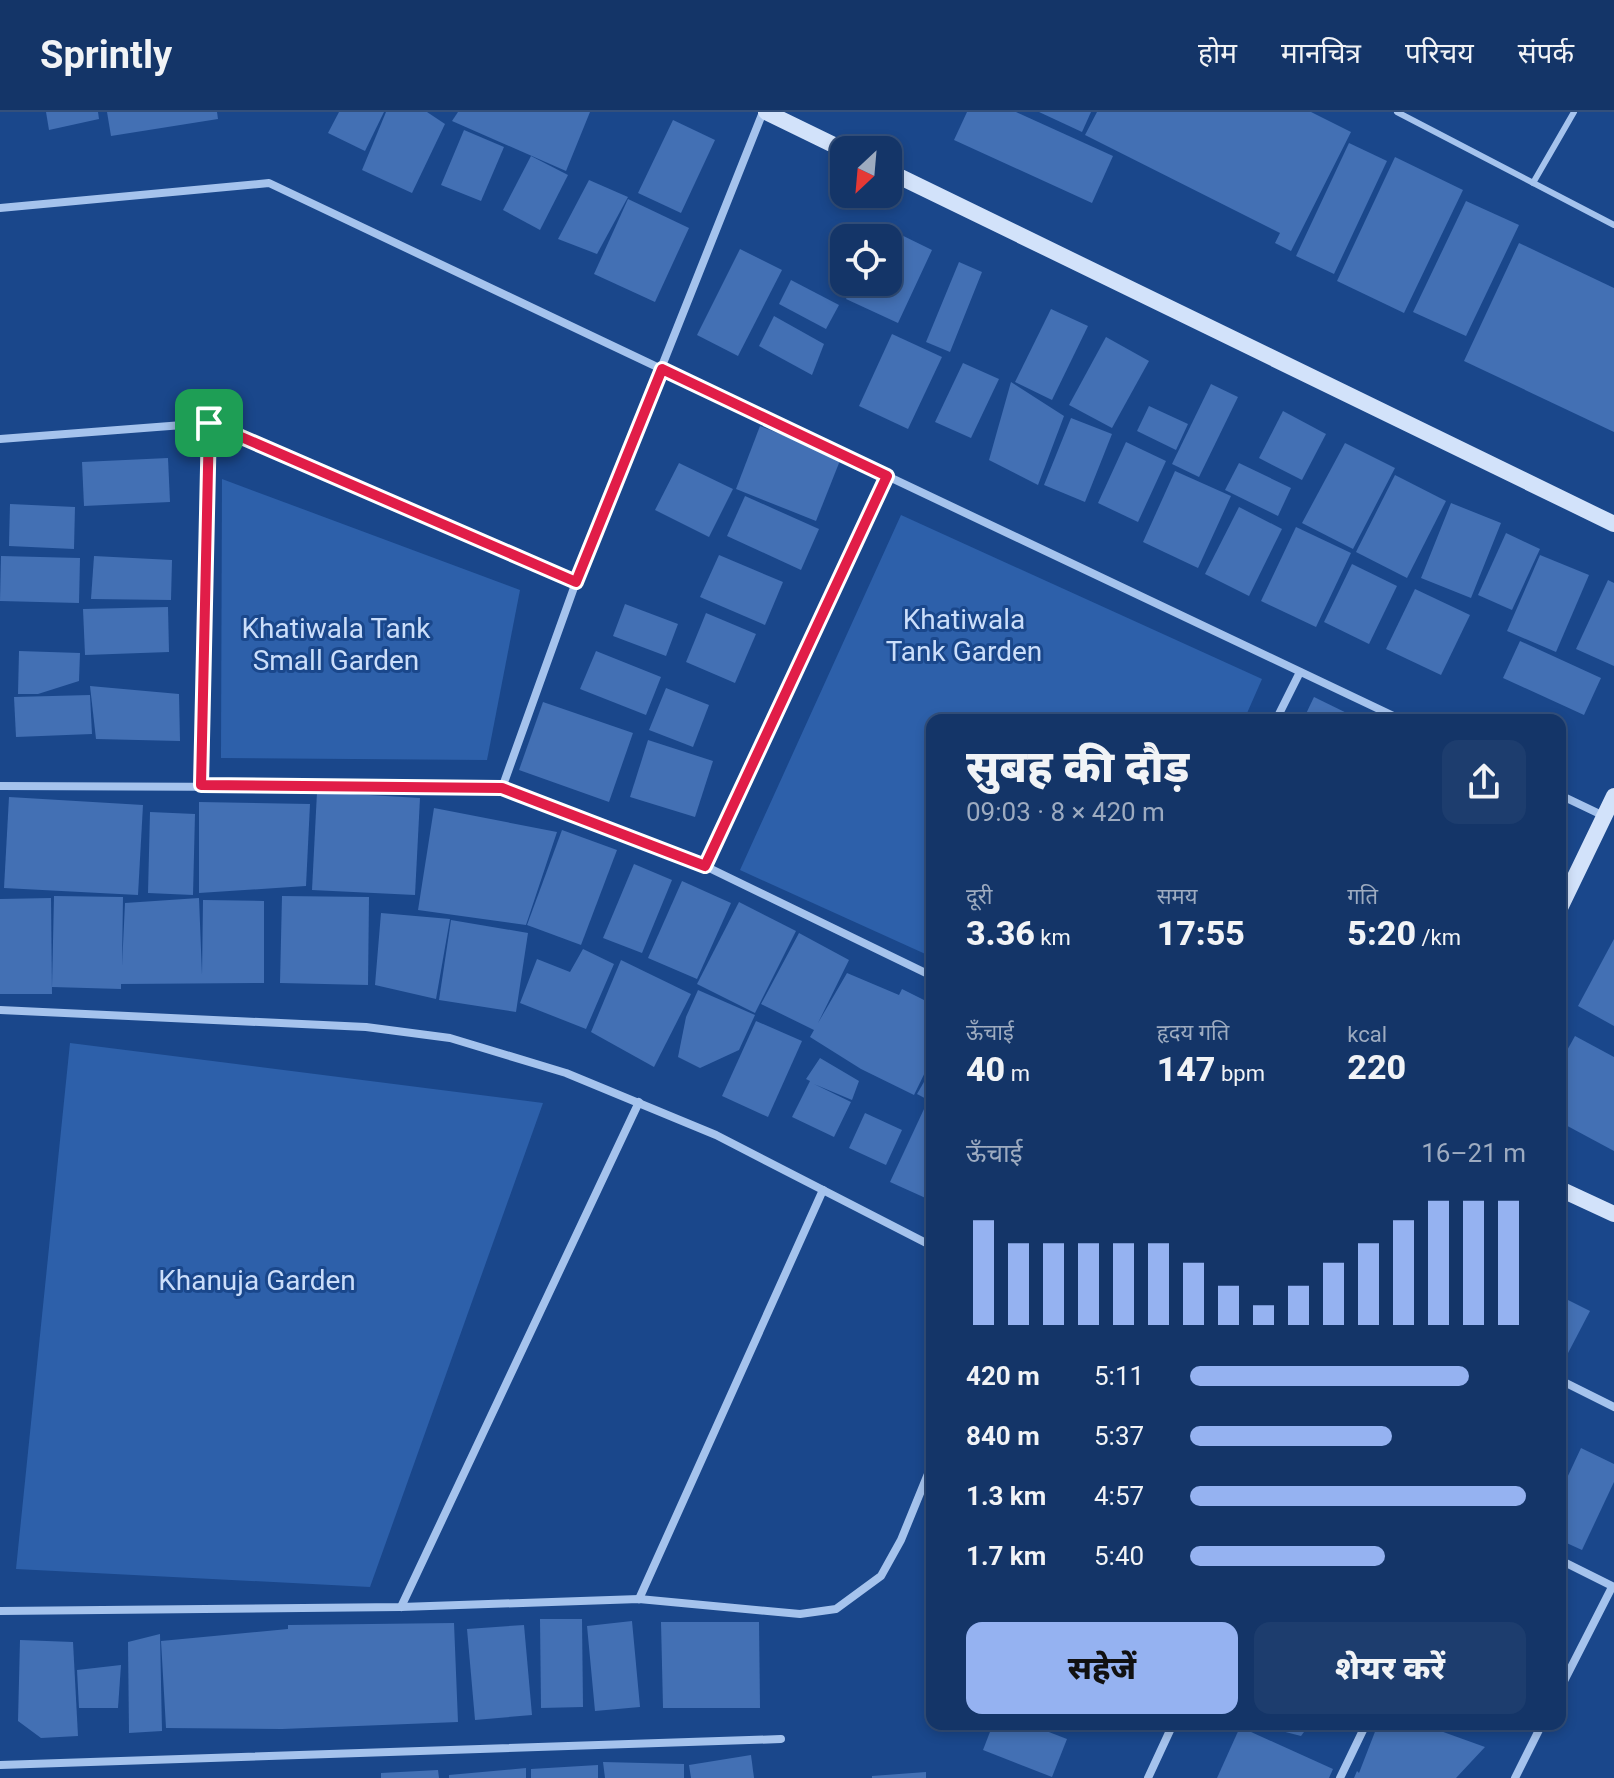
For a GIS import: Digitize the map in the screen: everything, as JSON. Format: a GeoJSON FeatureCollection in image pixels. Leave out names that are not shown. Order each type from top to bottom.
{"type":"FeatureCollection","features":[{"type":"Feature","properties":{"kind":"main road"},"geometry":{"type":"LineString","coordinates":[[764,112],[830,143]]}},
{"type":"Feature","properties":{"kind":"main road"},"geometry":{"type":"LineString","coordinates":[[902,178],[1614,524]]}},
{"type":"Feature","properties":{"kind":"main road"},"geometry":{"type":"LineString","coordinates":[[1566,896],[1614,796]]}},
{"type":"Feature","properties":{"kind":"main road"},"geometry":{"type":"LineString","coordinates":[[1566,1192],[1614,1214]]}},
{"type":"Feature","properties":{"kind":"street"},"geometry":{"type":"LineString","coordinates":[[502,788],[576,582],[764,112]]}},
{"type":"Feature","properties":{"kind":"street"},"geometry":{"type":"LineString","coordinates":[[0,208],[269,183],[1389,714]]}},
{"type":"Feature","properties":{"kind":"street"},"geometry":{"type":"LineString","coordinates":[[0,439],[209,423],[576,582]]}},
{"type":"Feature","properties":{"kind":"street"},"geometry":{"type":"LineString","coordinates":[[201,785],[209,423]]}},
{"type":"Feature","properties":{"kind":"street"},"geometry":{"type":"LineString","coordinates":[[705,866],[887,476]]}},
{"type":"Feature","properties":{"kind":"street"},"geometry":{"type":"LineString","coordinates":[[1279,714],[1300,672]]}},
{"type":"Feature","properties":{"kind":"street"},"geometry":{"type":"LineString","coordinates":[[0,786],[502,788],[705,866],[926,973]]}},
{"type":"Feature","properties":{"kind":"street"},"geometry":{"type":"LineString","coordinates":[[1566,798],[1605,817]]}},
{"type":"Feature","properties":{"kind":"street"},"geometry":{"type":"LineString","coordinates":[[0,1010],[366,1027],[450,1038],[566,1073],[716,1135],[926,1243]]}},
{"type":"Feature","properties":{"kind":"street"},"geometry":{"type":"LineString","coordinates":[[401,1607],[639,1102]]}},
{"type":"Feature","properties":{"kind":"street"},"geometry":{"type":"LineString","coordinates":[[639,1599],[823,1190]]}},
{"type":"Feature","properties":{"kind":"street"},"geometry":{"type":"LineString","coordinates":[[1566,1383],[1614,1407]]}},
{"type":"Feature","properties":{"kind":"street"},"geometry":{"type":"LineString","coordinates":[[0,1611],[401,1607],[639,1599],[800,1614],[836,1609],[881,1576],[901,1540],[926,1479]]}},
{"type":"Feature","properties":{"kind":"street"},"geometry":{"type":"LineString","coordinates":[[1566,1563],[1613,1587],[1566,1677]]}},
{"type":"Feature","properties":{"kind":"street"},"geometry":{"type":"LineString","coordinates":[[1148,1778],[1170,1730]]}},
{"type":"Feature","properties":{"kind":"street"},"geometry":{"type":"LineString","coordinates":[[1340,1778],[1363,1730]]}},
{"type":"Feature","properties":{"kind":"street"},"geometry":{"type":"LineString","coordinates":[[1515,1778],[1539,1730]]}},
{"type":"Feature","properties":{"kind":"street"},"geometry":{"type":"LineString","coordinates":[[0,1765],[781,1739]]}},
{"type":"Feature","properties":{"kind":"lane"},"geometry":{"type":"LineString","coordinates":[[1397,112],[1614,225]]}},
{"type":"Feature","properties":{"kind":"lane"},"geometry":{"type":"LineString","coordinates":[[1533,183],[1574,112]]}},
{"type":"Feature","properties":{"kind":"green space","name":"Khatiwala Tank Small Garden"},"geometry":{"type":"Polygon","coordinates":[[[222,479],[520,590],[487,760],[221,758],[222,479]]]}},
{"type":"Feature","properties":{"kind":"green space","name":"Khatiwala Tank Garden"},"geometry":{"type":"Polygon","coordinates":[[[901,515],[1262,679],[1247,714],[926,714],[926,954],[740,870],[901,515]]]}},
{"type":"Feature","properties":{"kind":"green space","name":"Khanuja Garden"},"geometry":{"type":"Polygon","coordinates":[[[70,1043],[543,1103],[370,1587],[16,1569],[70,1043]]]}},
{"type":"Feature","properties":{"kind":"building"},"geometry":{"type":"Polygon","coordinates":[[[46,112],[98,112],[99,119],[49,130],[46,112]]]}},
{"type":"Feature","properties":{"kind":"building"},"geometry":{"type":"Polygon","coordinates":[[[107,112],[217,112],[218,119],[111,136],[107,112]]]}},
{"type":"Feature","properties":{"kind":"building"},"geometry":{"type":"Polygon","coordinates":[[[339,112],[384,112],[365,151],[328,133],[339,112]]]}},
{"type":"Feature","properties":{"kind":"building"},"geometry":{"type":"Polygon","coordinates":[[[386,112],[427,112],[445,124],[412,193],[362,170],[386,112]]]}},
{"type":"Feature","properties":{"kind":"building"},"geometry":{"type":"Polygon","coordinates":[[[458,112],[590,112],[566,171],[452,121],[458,112]]]}},
{"type":"Feature","properties":{"kind":"building"},"geometry":{"type":"Polygon","coordinates":[[[967,112],[1016,112],[1113,156],[1092,203],[954,140],[967,112]]]}},
{"type":"Feature","properties":{"kind":"building"},"geometry":{"type":"Polygon","coordinates":[[[1039,112],[1091,112],[1082,132],[1039,112]]]}},
{"type":"Feature","properties":{"kind":"building"},"geometry":{"type":"Polygon","coordinates":[[[1097,112],[1311,112],[1351,132],[1291,251],[1275,243],[1280,233],[1085,135],[1097,112]]]}},
{"type":"Feature","properties":{"kind":"building"},"geometry":{"type":"Polygon","coordinates":[[[673,120],[715,140],[681,213],[638,193],[673,120]]]}},
{"type":"Feature","properties":{"kind":"building"},"geometry":{"type":"Polygon","coordinates":[[[464,130],[504,147],[481,201],[441,185],[464,130]]]}},
{"type":"Feature","properties":{"kind":"building"},"geometry":{"type":"Polygon","coordinates":[[[1349,143],[1387,161],[1334,274],[1296,256],[1349,143]]]}},
{"type":"Feature","properties":{"kind":"building"},"geometry":{"type":"Polygon","coordinates":[[[531,156],[568,175],[540,230],[503,210],[531,156]]]}},
{"type":"Feature","properties":{"kind":"building"},"geometry":{"type":"Polygon","coordinates":[[[1395,157],[1463,190],[1404,313],[1337,281],[1395,157]]]}},
{"type":"Feature","properties":{"kind":"building"},"geometry":{"type":"Polygon","coordinates":[[[589,180],[628,197],[597,254],[558,239],[589,180]]]}},
{"type":"Feature","properties":{"kind":"building"},"geometry":{"type":"Polygon","coordinates":[[[628,199],[689,228],[655,302],[594,274],[628,199]]]}},
{"type":"Feature","properties":{"kind":"building"},"geometry":{"type":"Polygon","coordinates":[[[1466,201],[1519,225],[1466,336],[1413,312],[1466,201]]]}},
{"type":"Feature","properties":{"kind":"building"},"geometry":{"type":"Polygon","coordinates":[[[902,235],[932,250],[898,323],[846,299],[847,296],[902,296],[902,235]]]}},
{"type":"Feature","properties":{"kind":"building"},"geometry":{"type":"Polygon","coordinates":[[[1519,243],[1614,288],[1614,432],[1464,361],[1519,243]]]}},
{"type":"Feature","properties":{"kind":"building"},"geometry":{"type":"Polygon","coordinates":[[[740,249],[782,270],[738,356],[697,335],[740,249]]]}},
{"type":"Feature","properties":{"kind":"building"},"geometry":{"type":"Polygon","coordinates":[[[959,262],[982,272],[950,352],[926,342],[959,262]]]}},
{"type":"Feature","properties":{"kind":"building"},"geometry":{"type":"Polygon","coordinates":[[[791,280],[839,305],[826,329],[779,304],[791,280]]]}},
{"type":"Feature","properties":{"kind":"building"},"geometry":{"type":"Polygon","coordinates":[[[1051,309],[1088,326],[1052,400],[1015,382],[1051,309]]]}},
{"type":"Feature","properties":{"kind":"building"},"geometry":{"type":"Polygon","coordinates":[[[774,316],[824,344],[812,375],[759,346],[774,316]]]}},
{"type":"Feature","properties":{"kind":"building"},"geometry":{"type":"Polygon","coordinates":[[[892,334],[942,357],[908,429],[859,406],[892,334]]]}},
{"type":"Feature","properties":{"kind":"building"},"geometry":{"type":"Polygon","coordinates":[[[1106,337],[1149,361],[1112,428],[1069,405],[1106,337]]]}},
{"type":"Feature","properties":{"kind":"building"},"geometry":{"type":"Polygon","coordinates":[[[963,363],[999,379],[971,438],[935,422],[963,363]]]}},
{"type":"Feature","properties":{"kind":"building"},"geometry":{"type":"Polygon","coordinates":[[[1011,382],[1064,416],[1038,485],[989,460],[1011,382]]]}},
{"type":"Feature","properties":{"kind":"building"},"geometry":{"type":"Polygon","coordinates":[[[1211,384],[1238,397],[1199,477],[1172,464],[1211,384]]]}},
{"type":"Feature","properties":{"kind":"building"},"geometry":{"type":"Polygon","coordinates":[[[1149,406],[1188,424],[1176,450],[1137,431],[1149,406]]]}},
{"type":"Feature","properties":{"kind":"building"},"geometry":{"type":"Polygon","coordinates":[[[1283,411],[1326,434],[1302,480],[1259,458],[1283,411]]]}},
{"type":"Feature","properties":{"kind":"building"},"geometry":{"type":"Polygon","coordinates":[[[1071,418],[1112,434],[1085,502],[1044,485],[1071,418]]]}},
{"type":"Feature","properties":{"kind":"building"},"geometry":{"type":"Polygon","coordinates":[[[760,426],[841,458],[816,521],[736,489],[760,426]]]}},
{"type":"Feature","properties":{"kind":"building"},"geometry":{"type":"Polygon","coordinates":[[[1126,442],[1166,461],[1138,522],[1098,503],[1126,442]]]}},
{"type":"Feature","properties":{"kind":"building"},"geometry":{"type":"Polygon","coordinates":[[[1345,443],[1395,468],[1353,549],[1302,523],[1345,443]]]}},
{"type":"Feature","properties":{"kind":"building"},"geometry":{"type":"Polygon","coordinates":[[[168,458],[170,502],[84,506],[82,462],[168,458]]]}},
{"type":"Feature","properties":{"kind":"building"},"geometry":{"type":"Polygon","coordinates":[[[679,463],[733,489],[709,537],[655,510],[679,463]]]}},
{"type":"Feature","properties":{"kind":"building"},"geometry":{"type":"Polygon","coordinates":[[[1239,463],[1291,488],[1278,516],[1225,490],[1239,463]]]}},
{"type":"Feature","properties":{"kind":"building"},"geometry":{"type":"Polygon","coordinates":[[[1175,471],[1231,496],[1198,568],[1143,542],[1175,471]]]}},
{"type":"Feature","properties":{"kind":"building"},"geometry":{"type":"Polygon","coordinates":[[[1395,475],[1446,501],[1407,578],[1356,552],[1395,475]]]}},
{"type":"Feature","properties":{"kind":"building"},"geometry":{"type":"Polygon","coordinates":[[[745,496],[819,529],[801,570],[727,536],[745,496]]]}},
{"type":"Feature","properties":{"kind":"building"},"geometry":{"type":"Polygon","coordinates":[[[1451,503],[1501,523],[1471,598],[1421,578],[1451,503]]]}},
{"type":"Feature","properties":{"kind":"building"},"geometry":{"type":"Polygon","coordinates":[[[10,504],[75,507],[74,549],[9,546],[10,504]]]}},
{"type":"Feature","properties":{"kind":"building"},"geometry":{"type":"Polygon","coordinates":[[[1239,507],[1282,529],[1249,596],[1205,574],[1239,507]]]}},
{"type":"Feature","properties":{"kind":"building"},"geometry":{"type":"Polygon","coordinates":[[[1296,527],[1351,553],[1316,627],[1261,601],[1296,527]]]}},
{"type":"Feature","properties":{"kind":"building"},"geometry":{"type":"Polygon","coordinates":[[[1506,533],[1540,549],[1512,610],[1478,595],[1506,533]]]}},
{"type":"Feature","properties":{"kind":"building"},"geometry":{"type":"Polygon","coordinates":[[[719,555],[783,582],[765,625],[700,597],[719,555]]]}},
{"type":"Feature","properties":{"kind":"building"},"geometry":{"type":"Polygon","coordinates":[[[1540,555],[1589,575],[1556,652],[1507,631],[1540,555]]]}},
{"type":"Feature","properties":{"kind":"building"},"geometry":{"type":"Polygon","coordinates":[[[1,556],[80,558],[79,603],[0,601],[1,556]]]}},
{"type":"Feature","properties":{"kind":"building"},"geometry":{"type":"Polygon","coordinates":[[[94,556],[172,560],[171,600],[91,599],[94,556]]]}},
{"type":"Feature","properties":{"kind":"building"},"geometry":{"type":"Polygon","coordinates":[[[1352,564],[1397,586],[1369,644],[1324,622],[1352,564]]]}},
{"type":"Feature","properties":{"kind":"building"},"geometry":{"type":"Polygon","coordinates":[[[1608,580],[1614,583],[1614,666],[1576,649],[1608,580]]]}},
{"type":"Feature","properties":{"kind":"building"},"geometry":{"type":"Polygon","coordinates":[[[1415,589],[1470,615],[1441,675],[1386,649],[1415,589]]]}},
{"type":"Feature","properties":{"kind":"building"},"geometry":{"type":"Polygon","coordinates":[[[625,604],[678,624],[666,656],[613,636],[625,604]]]}},
{"type":"Feature","properties":{"kind":"building"},"geometry":{"type":"Polygon","coordinates":[[[168,607],[169,652],[85,655],[83,609],[168,607]]]}},
{"type":"Feature","properties":{"kind":"building"},"geometry":{"type":"Polygon","coordinates":[[[706,613],[756,634],[735,683],[686,662],[706,613]]]}},
{"type":"Feature","properties":{"kind":"building"},"geometry":{"type":"Polygon","coordinates":[[[1520,641],[1601,678],[1584,715],[1503,678],[1520,641]]]}},
{"type":"Feature","properties":{"kind":"building"},"geometry":{"type":"Polygon","coordinates":[[[19,651],[80,653],[79,681],[38,694],[18,694],[19,651]]]}},
{"type":"Feature","properties":{"kind":"building"},"geometry":{"type":"Polygon","coordinates":[[[596,651],[661,677],[646,715],[580,689],[596,651]]]}},
{"type":"Feature","properties":{"kind":"building"},"geometry":{"type":"Polygon","coordinates":[[[90,686],[179,694],[180,741],[96,739],[90,686]]]}},
{"type":"Feature","properties":{"kind":"building"},"geometry":{"type":"Polygon","coordinates":[[[666,688],[709,705],[693,747],[649,730],[666,688]]]}},
{"type":"Feature","properties":{"kind":"building"},"geometry":{"type":"Polygon","coordinates":[[[90,695],[92,734],[16,737],[14,697],[90,695]]]}},
{"type":"Feature","properties":{"kind":"building"},"geometry":{"type":"Polygon","coordinates":[[[1314,697],[1349,714],[1306,714],[1314,697]]]}},
{"type":"Feature","properties":{"kind":"building"},"geometry":{"type":"Polygon","coordinates":[[[543,702],[633,733],[609,802],[519,770],[543,702]]]}},
{"type":"Feature","properties":{"kind":"building"},"geometry":{"type":"Polygon","coordinates":[[[648,740],[713,761],[695,817],[630,797],[648,740]]]}},
{"type":"Feature","properties":{"kind":"building"},"geometry":{"type":"Polygon","coordinates":[[[317,792],[420,798],[415,895],[312,890],[317,792]]]}},
{"type":"Feature","properties":{"kind":"building"},"geometry":{"type":"Polygon","coordinates":[[[9,797],[143,805],[138,895],[4,888],[9,797]]]}},
{"type":"Feature","properties":{"kind":"building"},"geometry":{"type":"Polygon","coordinates":[[[199,802],[310,804],[306,886],[199,893],[199,802]]]}},
{"type":"Feature","properties":{"kind":"building"},"geometry":{"type":"Polygon","coordinates":[[[434,808],[557,832],[526,925],[418,910],[434,808]]]}},
{"type":"Feature","properties":{"kind":"building"},"geometry":{"type":"Polygon","coordinates":[[[150,812],[195,814],[193,895],[148,893],[150,812]]]}},
{"type":"Feature","properties":{"kind":"building"},"geometry":{"type":"Polygon","coordinates":[[[562,830],[617,850],[581,945],[527,925],[562,830]]]}},
{"type":"Feature","properties":{"kind":"building"},"geometry":{"type":"Polygon","coordinates":[[[634,864],[672,880],[642,953],[603,938],[634,864]]]}},
{"type":"Feature","properties":{"kind":"building"},"geometry":{"type":"Polygon","coordinates":[[[682,881],[731,903],[697,979],[648,958],[682,881]]]}},
{"type":"Feature","properties":{"kind":"building"},"geometry":{"type":"Polygon","coordinates":[[[54,896],[123,897],[122,966],[125,903],[199,898],[202,975],[203,900],[264,901],[264,983],[121,984],[121,989],[52,987],[54,896]]]}},
{"type":"Feature","properties":{"kind":"building"},"geometry":{"type":"Polygon","coordinates":[[[282,896],[369,897],[368,985],[280,983],[282,896]]]}},
{"type":"Feature","properties":{"kind":"building"},"geometry":{"type":"Polygon","coordinates":[[[51,898],[52,994],[0,994],[0,899],[51,898]]]}},
{"type":"Feature","properties":{"kind":"building"},"geometry":{"type":"Polygon","coordinates":[[[739,902],[796,931],[755,1013],[697,984],[739,902]]]}},
{"type":"Feature","properties":{"kind":"building"},"geometry":{"type":"Polygon","coordinates":[[[381,913],[450,919],[436,999],[375,985],[381,913]]]}},
{"type":"Feature","properties":{"kind":"building"},"geometry":{"type":"Polygon","coordinates":[[[451,920],[528,933],[516,1012],[439,1000],[451,920]]]}},
{"type":"Feature","properties":{"kind":"building"},"geometry":{"type":"Polygon","coordinates":[[[799,933],[849,960],[818,1023],[847,973],[899,995],[902,989],[926,1001],[926,1070],[914,1095],[861,1069],[810,1037],[814,1030],[761,1004],[799,933]]]}},
{"type":"Feature","properties":{"kind":"building"},"geometry":{"type":"Polygon","coordinates":[[[1614,939],[1614,1026],[1578,1006],[1614,939]]]}},
{"type":"Feature","properties":{"kind":"building"},"geometry":{"type":"Polygon","coordinates":[[[583,949],[614,964],[586,1029],[520,1003],[537,959],[570,972],[583,949]]]}},
{"type":"Feature","properties":{"kind":"building"},"geometry":{"type":"Polygon","coordinates":[[[621,960],[691,994],[654,1067],[591,1032],[621,960]]]}},
{"type":"Feature","properties":{"kind":"building"},"geometry":{"type":"Polygon","coordinates":[[[698,990],[755,1015],[739,1050],[700,1068],[678,1057],[686,1017],[698,990]]]}},
{"type":"Feature","properties":{"kind":"building"},"geometry":{"type":"Polygon","coordinates":[[[756,1021],[802,1041],[768,1117],[722,1096],[756,1021]]]}},
{"type":"Feature","properties":{"kind":"building"},"geometry":{"type":"Polygon","coordinates":[[[1575,1036],[1614,1057],[1614,1151],[1566,1125],[1566,1052],[1575,1036]]]}},
{"type":"Feature","properties":{"kind":"building"},"geometry":{"type":"Polygon","coordinates":[[[820,1058],[859,1081],[852,1100],[814,1084],[851,1102],[834,1137],[792,1117],[810,1081],[806,1079],[820,1058]]]}},
{"type":"Feature","properties":{"kind":"building"},"geometry":{"type":"Polygon","coordinates":[[[926,1078],[926,1099],[917,1094],[926,1078]]]}},
{"type":"Feature","properties":{"kind":"building"},"geometry":{"type":"Polygon","coordinates":[[[924,1109],[926,1198],[890,1182],[924,1109]]]}},
{"type":"Feature","properties":{"kind":"building"},"geometry":{"type":"Polygon","coordinates":[[[865,1113],[902,1130],[886,1165],[849,1148],[865,1113]]]}},
{"type":"Feature","properties":{"kind":"building"},"geometry":{"type":"Polygon","coordinates":[[[1566,1299],[1590,1311],[1566,1355],[1566,1299]]]}},
{"type":"Feature","properties":{"kind":"building"},"geometry":{"type":"Polygon","coordinates":[[[1581,1448],[1614,1464],[1614,1482],[1582,1550],[1566,1543],[1566,1480],[1581,1448]]]}},
{"type":"Feature","properties":{"kind":"building"},"geometry":{"type":"Polygon","coordinates":[[[540,1619],[582,1619],[583,1707],[541,1708],[540,1619]]]}},
{"type":"Feature","properties":{"kind":"building"},"geometry":{"type":"Polygon","coordinates":[[[632,1621],[640,1707],[595,1711],[587,1626],[632,1621]]]}},
{"type":"Feature","properties":{"kind":"building"},"geometry":{"type":"Polygon","coordinates":[[[661,1622],[759,1622],[760,1708],[663,1708],[661,1622]]]}},
{"type":"Feature","properties":{"kind":"building"},"geometry":{"type":"Polygon","coordinates":[[[454,1623],[458,1722],[282,1729],[166,1728],[161,1641],[288,1629],[288,1625],[454,1623]]]}},
{"type":"Feature","properties":{"kind":"building"},"geometry":{"type":"Polygon","coordinates":[[[524,1625],[532,1715],[475,1720],[467,1629],[524,1625]]]}},
{"type":"Feature","properties":{"kind":"building"},"geometry":{"type":"Polygon","coordinates":[[[160,1634],[162,1731],[129,1733],[128,1642],[160,1634]]]}},
{"type":"Feature","properties":{"kind":"building"},"geometry":{"type":"Polygon","coordinates":[[[20,1640],[73,1642],[78,1736],[41,1738],[18,1721],[20,1640]]]}},
{"type":"Feature","properties":{"kind":"building"},"geometry":{"type":"Polygon","coordinates":[[[121,1665],[118,1708],[79,1708],[77,1670],[121,1665]]]}},
{"type":"Feature","properties":{"kind":"building"},"geometry":{"type":"Polygon","coordinates":[[[991,1730],[1044,1730],[1067,1739],[1052,1777],[983,1750],[991,1730]]]}},
{"type":"Feature","properties":{"kind":"building"},"geometry":{"type":"Polygon","coordinates":[[[1239,1730],[1247,1730],[1333,1769],[1329,1778],[1217,1778],[1239,1730]]]}},
{"type":"Feature","properties":{"kind":"building"},"geometry":{"type":"Polygon","coordinates":[[[1278,1730],[1306,1730],[1301,1736],[1278,1730]]]}},
{"type":"Feature","properties":{"kind":"building"},"geometry":{"type":"Polygon","coordinates":[[[1376,1730],[1438,1730],[1485,1747],[1456,1778],[1354,1778],[1357,1771],[1359,1773],[1376,1730]]]}},
{"type":"Feature","properties":{"kind":"building"},"geometry":{"type":"Polygon","coordinates":[[[751,1755],[754,1778],[691,1778],[689,1765],[751,1755]]]}},
{"type":"Feature","properties":{"kind":"building"},"geometry":{"type":"Polygon","coordinates":[[[603,1762],[684,1764],[684,1778],[605,1778],[603,1762]]]}},
{"type":"Feature","properties":{"kind":"building"},"geometry":{"type":"Polygon","coordinates":[[[598,1765],[598,1778],[531,1778],[531,1769],[598,1765]]]}},
{"type":"Feature","properties":{"kind":"building"},"geometry":{"type":"Polygon","coordinates":[[[526,1768],[526,1778],[449,1778],[449,1775],[526,1768]]]}},
{"type":"Feature","properties":{"kind":"building"},"geometry":{"type":"Polygon","coordinates":[[[438,1770],[439,1778],[381,1778],[381,1773],[438,1770]]]}},
{"type":"Feature","properties":{"kind":"building"},"geometry":{"type":"Polygon","coordinates":[[[926,1772],[926,1778],[872,1778],[872,1776],[926,1772]]]}},
{"type":"Feature","properties":{"kind":"route"},"geometry":{"type":"LineString","coordinates":[[662,369],[887,476],[705,866],[502,788],[201,785],[209,423],[576,582],[662,369]]}}]}
